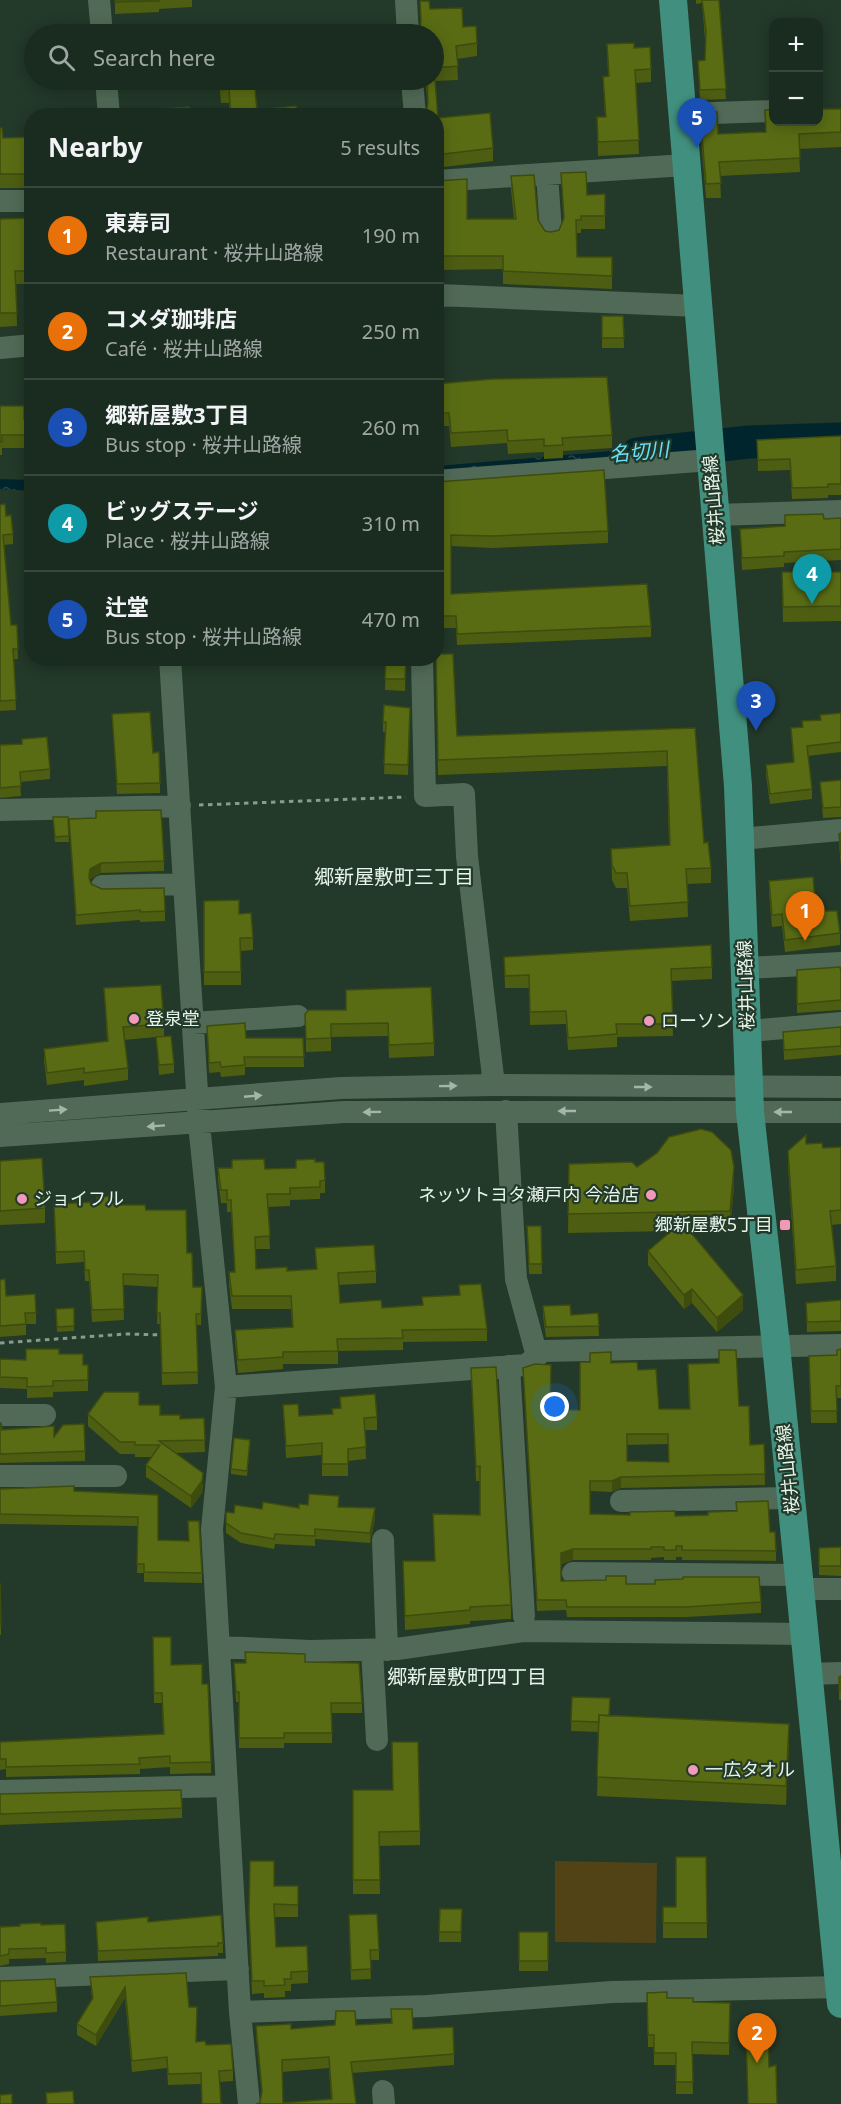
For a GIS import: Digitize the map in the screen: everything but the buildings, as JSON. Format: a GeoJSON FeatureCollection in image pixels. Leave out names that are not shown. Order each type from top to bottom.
{"type":"FeatureCollection","features":[{"type":"Feature","properties":{"kind":"main road","name":"桜井山路線"},"geometry":{"type":"LineString","coordinates":[[673,0],[684,114],[686,165],[740,839],[750,1100],[804,1634],[832,1827],[840,1989]]}},
{"type":"Feature","properties":{"kind":"street"},"geometry":{"type":"LineString","coordinates":[[99,0],[101,24]]}},
{"type":"Feature","properties":{"kind":"street"},"geometry":{"type":"LineString","coordinates":[[406,0],[407,24]]}},
{"type":"Feature","properties":{"kind":"street"},"geometry":{"type":"LineString","coordinates":[[107,90],[108,108]]}},
{"type":"Feature","properties":{"kind":"street"},"geometry":{"type":"LineString","coordinates":[[413,90],[414,108]]}},
{"type":"Feature","properties":{"kind":"street"},"geometry":{"type":"LineString","coordinates":[[684,114],[769,111]]}},
{"type":"Feature","properties":{"kind":"street"},"geometry":{"type":"LineString","coordinates":[[444,180],[686,165]]}},
{"type":"Feature","properties":{"kind":"street"},"geometry":{"type":"LineString","coordinates":[[547,174],[551,232]]}},
{"type":"Feature","properties":{"kind":"street"},"geometry":{"type":"LineString","coordinates":[[0,201],[24,201]]}},
{"type":"Feature","properties":{"kind":"street"},"geometry":{"type":"LineString","coordinates":[[444,295],[698,306]]}},
{"type":"Feature","properties":{"kind":"street"},"geometry":{"type":"LineString","coordinates":[[0,348],[24,346]]}},
{"type":"Feature","properties":{"kind":"street"},"geometry":{"type":"LineString","coordinates":[[444,480],[711,460]]}},
{"type":"Feature","properties":{"kind":"street"},"geometry":{"type":"LineString","coordinates":[[715,515],[841,511]]}},
{"type":"Feature","properties":{"kind":"street"},"geometry":{"type":"LineString","coordinates":[[171,666],[199,1124],[226,1387],[212,1529],[240,2012],[249,2104]]}},
{"type":"Feature","properties":{"kind":"street"},"geometry":{"type":"LineString","coordinates":[[423,666],[425,796],[464,794],[466,856],[494,1085]]}},
{"type":"Feature","properties":{"kind":"street"},"geometry":{"type":"LineString","coordinates":[[0,810],[180,806]]}},
{"type":"Feature","properties":{"kind":"street"},"geometry":{"type":"LineString","coordinates":[[740,839],[841,830]]}},
{"type":"Feature","properties":{"kind":"street"},"geometry":{"type":"LineString","coordinates":[[102,886],[184,884]]}},
{"type":"Feature","properties":{"kind":"street"},"geometry":{"type":"LineString","coordinates":[[746,968],[841,963]]}},
{"type":"Feature","properties":{"kind":"street"},"geometry":{"type":"LineString","coordinates":[[193,1023],[298,1016]]}},
{"type":"Feature","properties":{"kind":"street"},"geometry":{"type":"LineString","coordinates":[[749,1031],[841,1023]]}},
{"type":"Feature","properties":{"kind":"street"},"geometry":{"type":"LineString","coordinates":[[0,1114],[341,1088],[494,1085],[750,1100],[841,1112]]}},
{"type":"Feature","properties":{"kind":"street"},"geometry":{"type":"LineString","coordinates":[[0,1136],[199,1124],[344,1112],[506,1111],[750,1100],[841,1087]]}},
{"type":"Feature","properties":{"kind":"street"},"geometry":{"type":"LineString","coordinates":[[506,1111],[516,1279],[537,1356]]}},
{"type":"Feature","properties":{"kind":"street"},"geometry":{"type":"LineString","coordinates":[[226,1387],[526,1365],[543,1351],[841,1345]]}},
{"type":"Feature","properties":{"kind":"street"},"geometry":{"type":"LineString","coordinates":[[509,1366],[524,1616]]}},
{"type":"Feature","properties":{"kind":"street"},"geometry":{"type":"LineString","coordinates":[[0,1415],[45,1415]]}},
{"type":"Feature","properties":{"kind":"street"},"geometry":{"type":"LineString","coordinates":[[0,1476],[116,1476]]}},
{"type":"Feature","properties":{"kind":"street"},"geometry":{"type":"LineString","coordinates":[[621,1501],[791,1498]]}},
{"type":"Feature","properties":{"kind":"street"},"geometry":{"type":"LineString","coordinates":[[376,1740],[383,1540]]}},
{"type":"Feature","properties":{"kind":"street"},"geometry":{"type":"LineString","coordinates":[[573,1573],[799,1582],[841,1589]]}},
{"type":"Feature","properties":{"kind":"street"},"geometry":{"type":"LineString","coordinates":[[219,1647],[310,1651],[380,1650],[523,1631],[804,1634]]}},
{"type":"Feature","properties":{"kind":"street"},"geometry":{"type":"LineString","coordinates":[[809,1674],[841,1673]]}},
{"type":"Feature","properties":{"kind":"street"},"geometry":{"type":"LineString","coordinates":[[0,1791],[227,1786]]}},
{"type":"Feature","properties":{"kind":"street"},"geometry":{"type":"LineString","coordinates":[[0,1977],[238,1969]]}},
{"type":"Feature","properties":{"kind":"street"},"geometry":{"type":"LineString","coordinates":[[240,2012],[427,2006],[612,1992],[840,1989]]}},
{"type":"Feature","properties":{"kind":"path"},"geometry":{"type":"LineString","coordinates":[[180,806],[425,796]]}},
{"type":"Feature","properties":{"kind":"path"},"geometry":{"type":"LineString","coordinates":[[0,1343],[126,1334],[174,1335]]}},
{"type":"Feature","properties":{"kind":"shaded area"},"geometry":{"type":"Polygon","coordinates":[[[555,1861],[657,1863],[656,1943],[555,1942],[555,1861]]]}},
{"type":"Feature","properties":{"kind":"water"},"geometry":{"type":"Polygon","coordinates":[[[681,445],[683,456],[444,474],[444,465],[681,445]]]}},
{"type":"Feature","properties":{"kind":"water"},"geometry":{"type":"Polygon","coordinates":[[[0,479],[24,480],[24,491],[0,489],[0,479]]]}},
{"type":"Feature","properties":{"kind":"waterway","name":"名切川"},"geometry":{"type":"LineString","coordinates":[[637,454],[749,442],[841,439]]}},
{"type":"Feature","properties":{"kind":"place","name":"辻堂"},"geometry":{"type":"Point","coordinates":[697,148]}},
{"type":"Feature","properties":{"kind":"place","name":"ビッグステージ"},"geometry":{"type":"Point","coordinates":[812,604]}},
{"type":"Feature","properties":{"kind":"place","name":"郷新屋敷3丁目"},"geometry":{"type":"Point","coordinates":[756,731]}},
{"type":"Feature","properties":{"kind":"place","name":"東寿司"},"geometry":{"type":"Point","coordinates":[805,941]}},
{"type":"Feature","properties":{"kind":"place","name":"登泉堂"},"geometry":{"type":"Point","coordinates":[134,1019]}},
{"type":"Feature","properties":{"kind":"place","name":"ローソン"},"geometry":{"type":"Point","coordinates":[649,1021]}},
{"type":"Feature","properties":{"kind":"place","name":"ネッツトヨタ瀬戸内 今治店"},"geometry":{"type":"Point","coordinates":[651,1195]}},
{"type":"Feature","properties":{"kind":"place","name":"ジョイフル"},"geometry":{"type":"Point","coordinates":[22,1199]}},
{"type":"Feature","properties":{"kind":"place","name":"郷新屋敷5丁目"},"geometry":{"type":"Point","coordinates":[785,1225]}},
{"type":"Feature","properties":{"kind":"place","name":"一広タオル"},"geometry":{"type":"Point","coordinates":[693,1770]}},
{"type":"Feature","properties":{"kind":"place","name":"コメダ珈琲店"},"geometry":{"type":"Point","coordinates":[757,2063]}},
{"type":"Feature","properties":{"kind":"district","name":"郷新屋敷町三丁目"},"geometry":{"type":"Point","coordinates":[394,877]}},
{"type":"Feature","properties":{"kind":"district","name":"郷新屋敷町四丁目"},"geometry":{"type":"Point","coordinates":[467,1677]}}]}
